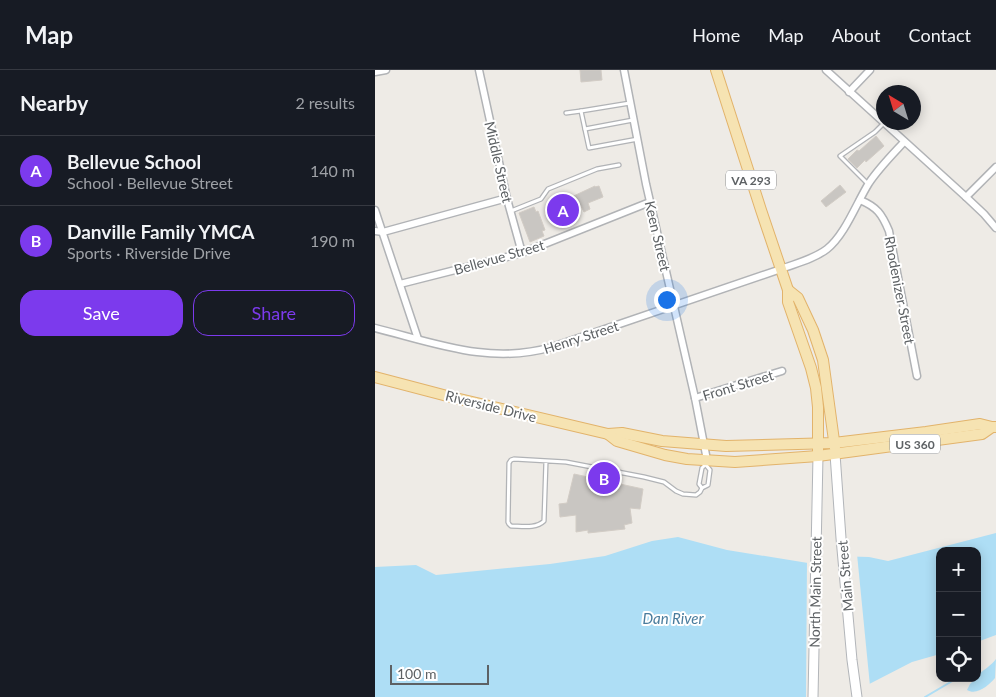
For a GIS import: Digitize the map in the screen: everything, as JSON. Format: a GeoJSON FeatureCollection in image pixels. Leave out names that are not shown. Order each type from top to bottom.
{"type":"FeatureCollection","features":[{"type":"Feature","properties":{"kind":"main road","name":"VA 293"},"geometry":{"type":"LineString","coordinates":[[716,70],[788,290],[788,302],[811,368],[818,407],[818,456]]}},
{"type":"Feature","properties":{"kind":"main road","name":"VA 293"},"geometry":{"type":"LineString","coordinates":[[788,290],[798,298],[813,330],[823,360],[835,454]]}},
{"type":"Feature","properties":{"kind":"main road","name":"Riverside Drive"},"geometry":{"type":"LineString","coordinates":[[375,377],[608,434],[622,433],[662,441],[726,446],[818,444]]}},
{"type":"Feature","properties":{"kind":"main road","name":"US 360"},"geometry":{"type":"LineString","coordinates":[[818,444],[980,424],[994,427]]}},
{"type":"Feature","properties":{"kind":"main road","name":"US 360"},"geometry":{"type":"LineString","coordinates":[[818,456],[983,434],[994,427]]}},
{"type":"Feature","properties":{"kind":"main road","name":"Riverside Drive"},"geometry":{"type":"LineString","coordinates":[[608,434],[617,441],[658,454],[707,462],[735,462],[818,456]]}},
{"type":"Feature","properties":{"kind":"main road","name":"Main Street"},"geometry":{"type":"LineString","coordinates":[[835,454],[842,548],[857,697]]}},
{"type":"Feature","properties":{"kind":"main road","name":"North Main Street"},"geometry":{"type":"LineString","coordinates":[[813,697],[818,456]]}},
{"type":"Feature","properties":{"kind":"street"},"geometry":{"type":"LineString","coordinates":[[375,72],[386,70]]}},
{"type":"Feature","properties":{"kind":"street","name":"Middle Street"},"geometry":{"type":"LineString","coordinates":[[479,70],[507,198],[522,253]]}},
{"type":"Feature","properties":{"kind":"street","name":"Keen Street"},"geometry":{"type":"LineString","coordinates":[[624,70],[651,202],[695,398],[707,462]]}},
{"type":"Feature","properties":{"kind":"street"},"geometry":{"type":"LineString","coordinates":[[826,70],[876,116]]}},
{"type":"Feature","properties":{"kind":"street"},"geometry":{"type":"LineString","coordinates":[[849,92],[870,70]]}},
{"type":"Feature","properties":{"kind":"street"},"geometry":{"type":"LineString","coordinates":[[891,130],[966,197],[996,228]]}},
{"type":"Feature","properties":{"kind":"street"},"geometry":{"type":"LineString","coordinates":[[860,200],[869,184],[904,142]]}},
{"type":"Feature","properties":{"kind":"street"},"geometry":{"type":"LineString","coordinates":[[966,197],[996,167]]}},
{"type":"Feature","properties":{"kind":"street"},"geometry":{"type":"LineString","coordinates":[[375,231],[383,232],[507,198]]}},
{"type":"Feature","properties":{"kind":"street","name":"Henry Street"},"geometry":{"type":"LineString","coordinates":[[375,328],[474,352],[498,354],[526,353],[552,347],[809,259],[834,243],[860,200]]}},
{"type":"Feature","properties":{"kind":"street","name":"Rhodenizer Street"},"geometry":{"type":"LineString","coordinates":[[860,200],[870,204],[880,213],[889,231],[917,376]]}},
{"type":"Feature","properties":{"kind":"street","name":"Bellevue Street"},"geometry":{"type":"LineString","coordinates":[[400,284],[522,253],[651,202]]}},
{"type":"Feature","properties":{"kind":"street"},"geometry":{"type":"LineString","coordinates":[[375,210],[418,339]]}},
{"type":"Feature","properties":{"kind":"street","name":"Front Street"},"geometry":{"type":"LineString","coordinates":[[695,398],[782,371]]}},
{"type":"Feature","properties":{"kind":"lane"},"geometry":{"type":"LineString","coordinates":[[566,113],[631,103]]}},
{"type":"Feature","properties":{"kind":"lane"},"geometry":{"type":"LineString","coordinates":[[581,110],[589,148],[638,139]]}},
{"type":"Feature","properties":{"kind":"lane"},"geometry":{"type":"LineString","coordinates":[[585,129],[634,120]]}},
{"type":"Feature","properties":{"kind":"lane"},"geometry":{"type":"LineString","coordinates":[[869,184],[840,156],[877,130]]}},
{"type":"Feature","properties":{"kind":"lane"},"geometry":{"type":"LineString","coordinates":[[511,211],[541,199],[549,188],[597,170],[619,165]]}},
{"type":"Feature","properties":{"kind":"lane"},"geometry":{"type":"LineString","coordinates":[[546,462],[542,524],[536,526],[511,526],[508,522],[509,463],[515,459],[566,462],[644,477],[664,482],[683,494],[696,495],[701,492],[702,488],[708,485],[710,470],[707,462],[702,468],[699,484],[702,488]]}},
{"type":"Feature","properties":{"kind":"water","name":"Dan River"},"geometry":{"type":"Polygon","coordinates":[[[996,533],[996,635],[981,641],[981,547],[942,547],[996,533]]]}},
{"type":"Feature","properties":{"kind":"water","name":"Dan River"},"geometry":{"type":"Polygon","coordinates":[[[678,537],[727,550],[808,563],[834,556],[869,557],[888,561],[936,549],[936,655],[912,662],[844,697],[375,697],[375,567],[416,565],[436,575],[550,564],[605,556],[652,541],[678,537]]]}},
{"type":"Feature","properties":{"kind":"water"},"geometry":{"type":"Polygon","coordinates":[[[996,659],[995,678],[979,691],[967,690],[972,682],[981,682],[981,673],[996,659]]]}},
{"type":"Feature","properties":{"kind":"pier"},"geometry":{"type":"Polygon","coordinates":[[[834,553],[857,554],[870,686],[849,697],[806,697],[807,560],[834,553]]]}},
{"type":"Feature","properties":{"kind":"building"},"geometry":{"type":"Polygon","coordinates":[[[580,70],[601,70],[602,80],[581,82],[580,70]]]}},
{"type":"Feature","properties":{"kind":"building"},"geometry":{"type":"Polygon","coordinates":[[[876,136],[884,146],[857,168],[848,159],[876,136]]]}},
{"type":"Feature","properties":{"kind":"building"},"geometry":{"type":"Polygon","coordinates":[[[840,185],[846,192],[826,207],[821,201],[840,185]]]}},
{"type":"Feature","properties":{"kind":"building"},"geometry":{"type":"Polygon","coordinates":[[[595,186],[599,186],[603,197],[588,203],[590,209],[584,212],[581,206],[569,211],[565,200],[595,186]]]}},
{"type":"Feature","properties":{"kind":"building"},"geometry":{"type":"Polygon","coordinates":[[[534,207],[536,212],[538,211],[545,230],[542,231],[544,236],[530,242],[519,213],[534,207]]]}},
{"type":"Feature","properties":{"kind":"building"},"geometry":{"type":"Polygon","coordinates":[[[574,474],[643,489],[640,509],[630,508],[632,523],[624,525],[625,529],[588,533],[588,530],[576,532],[576,515],[560,517],[559,504],[567,503],[574,474]]]}},
{"type":"Feature","properties":{"kind":"waterway"},"geometry":{"type":"LineString","coordinates":[[925,697],[951,682]]}},
{"type":"Feature","properties":{"kind":"place","name":"Bellevue School"},"geometry":{"type":"Point","coordinates":[563,210]}},
{"type":"Feature","properties":{"kind":"place","name":"Danville Family YMCA"},"geometry":{"type":"Point","coordinates":[604,478]}}]}
